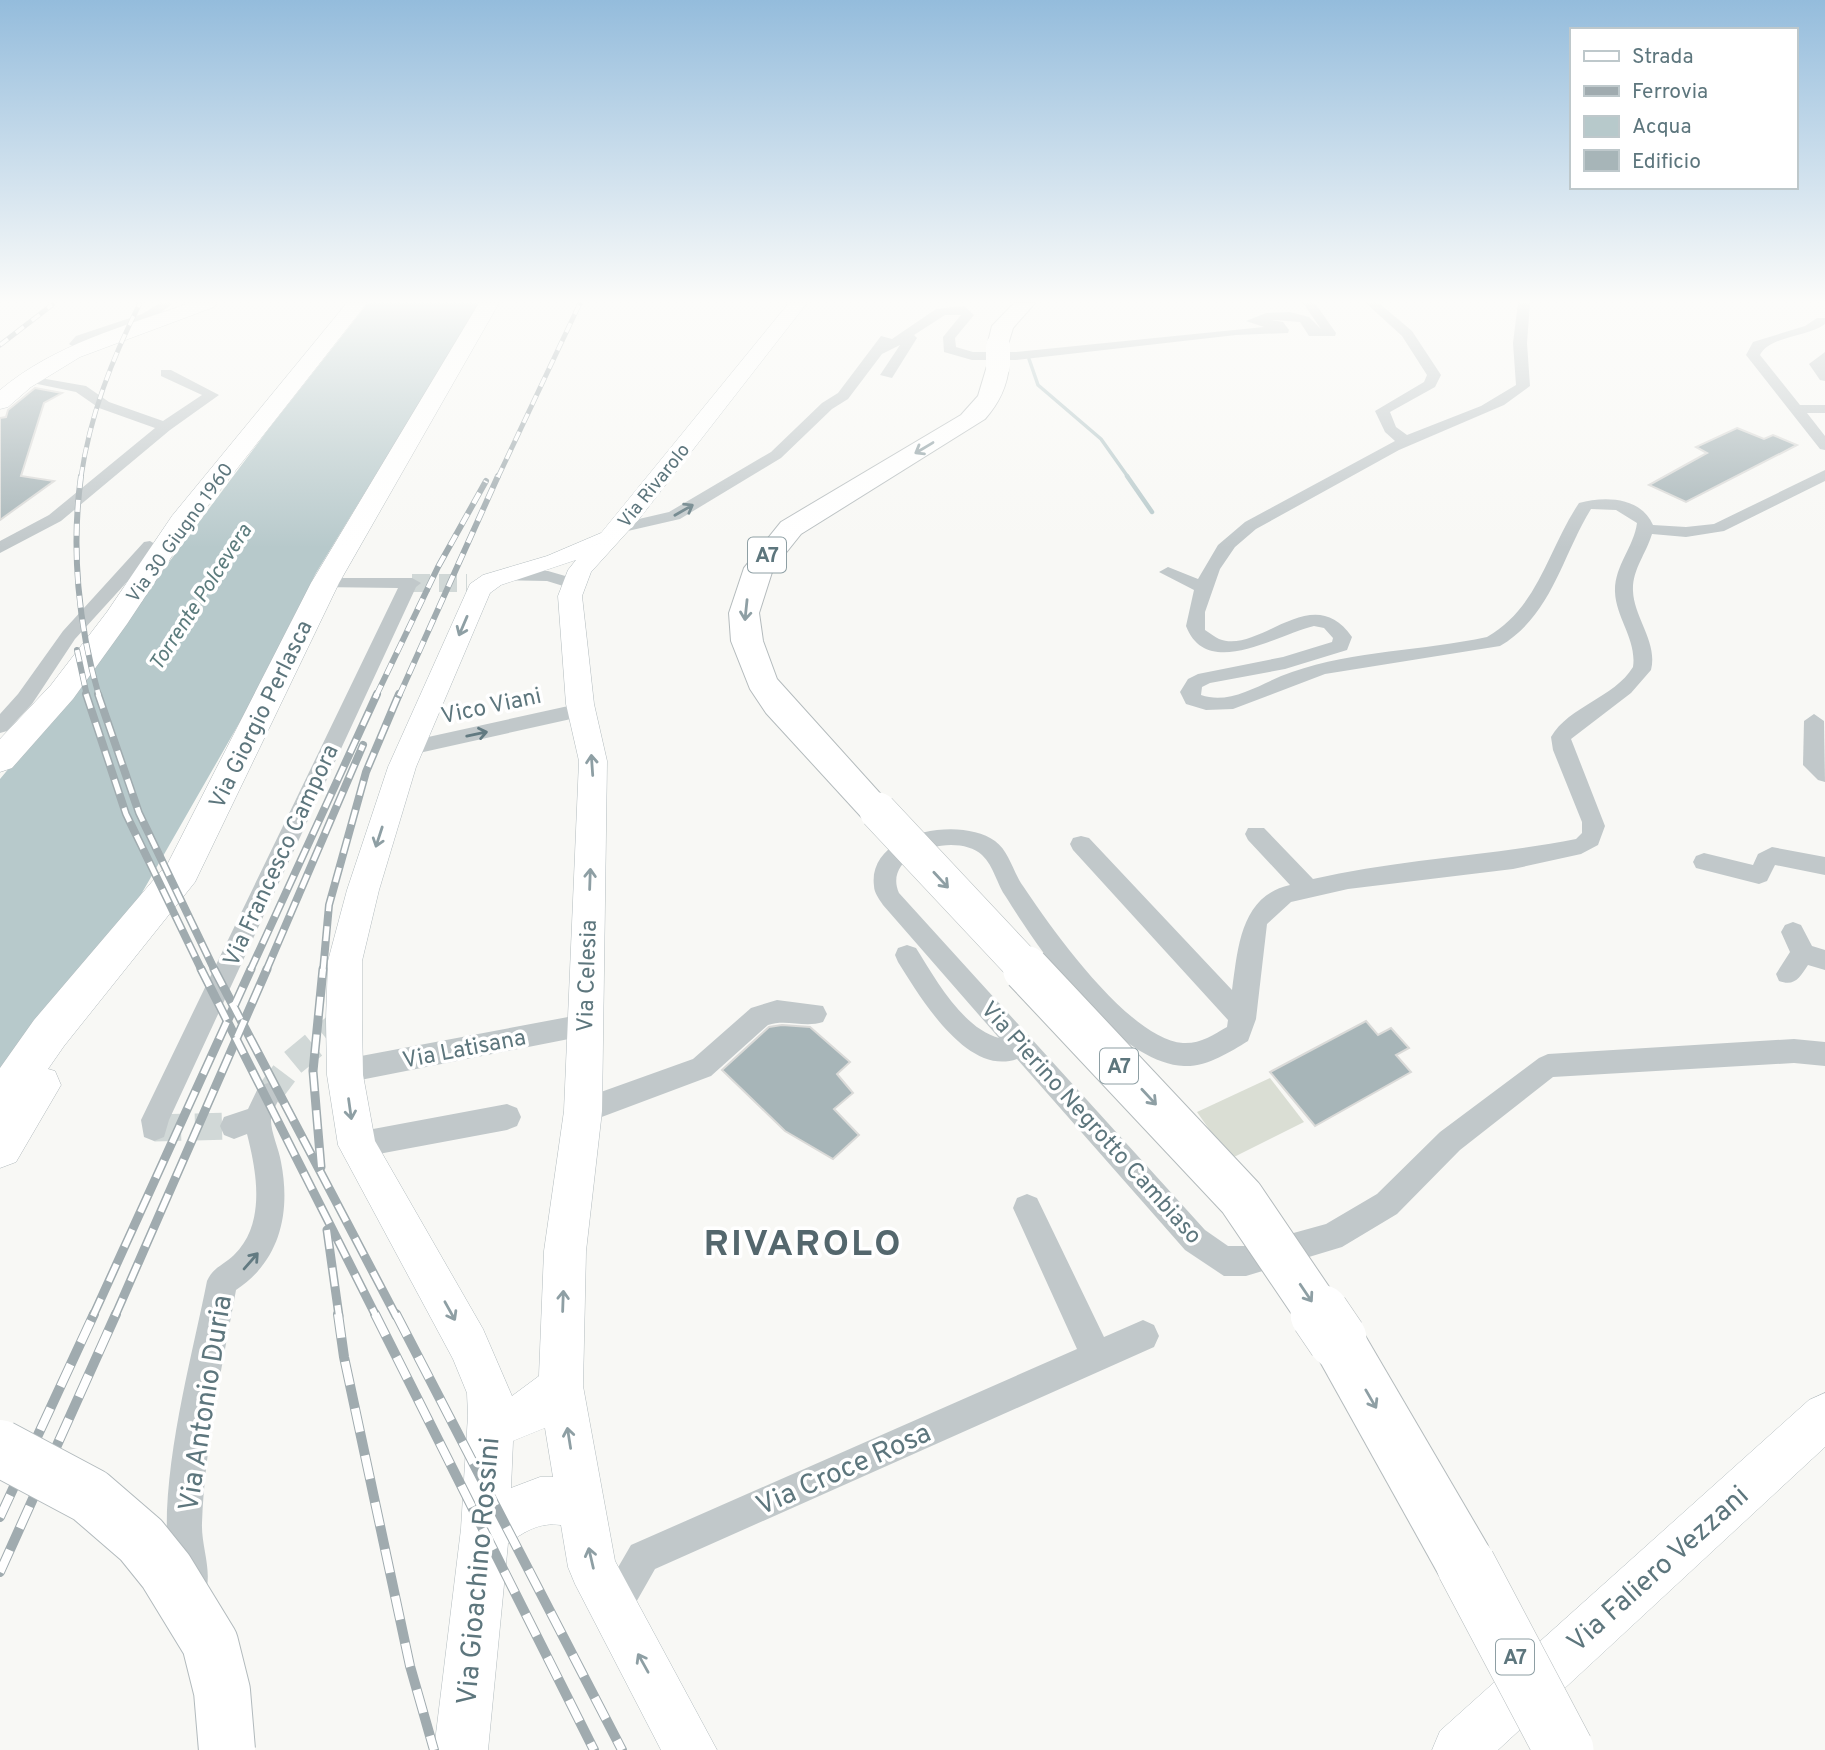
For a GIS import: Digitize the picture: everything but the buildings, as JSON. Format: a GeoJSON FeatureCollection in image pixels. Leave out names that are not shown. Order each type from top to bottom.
{"type":"FeatureCollection","features":[{"type":"Feature","properties":{"kind":"highway","name":"A7"},"geometry":{"type":"LineString","coordinates":[[994,385],[984,408],[970,420],[792,528],[758,568],[744,613],[747,640],[761,681],[778,705],[1241,1198],[1337,1339],[1465,1565],[1564,1750]]}},
{"type":"Feature","properties":{"kind":"main road"},"geometry":{"type":"LineString","coordinates":[[0,402],[20,385]]}},
{"type":"Feature","properties":{"kind":"main road","name":"Via 30 Giugno 1960"},"geometry":{"type":"LineString","coordinates":[[0,760],[62,692],[117,618],[181,522],[291,385]]}},
{"type":"Feature","properties":{"kind":"main road","name":"Via Giorgio Perlasca"},"geometry":{"type":"LineString","coordinates":[[0,1104],[49,1033],[182,872],[324,583],[441,385]]}},
{"type":"Feature","properties":{"kind":"main road","name":"Via Rivarolo"},"geometry":{"type":"LineString","coordinates":[[573,584],[580,569],[615,531],[732,385]]}},
{"type":"Feature","properties":{"kind":"main road","name":"Via Rivarolo"},"geometry":{"type":"LineString","coordinates":[[496,578],[569,556],[615,531]]}},
{"type":"Feature","properties":{"kind":"main road"},"geometry":{"type":"LineString","coordinates":[[496,578],[475,597],[410,748],[363,890],[345,961],[345,1071],[357,1145],[468,1344],[490,1404],[505,1421],[531,1414],[560,1378]]}},
{"type":"Feature","properties":{"kind":"main road","name":"Via Celesia"},"geometry":{"type":"LineString","coordinates":[[573,584],[570,596],[582,710],[593,761],[583,1111],[565,1251],[560,1378],[592,1567],[690,1750]]}},
{"type":"Feature","properties":{"kind":"main road"},"geometry":{"type":"LineString","coordinates":[[0,1147],[59,1054],[132,956],[182,872]]}},
{"type":"Feature","properties":{"kind":"main road","name":"Via Gioachino Rossini"},"geometry":{"type":"LineString","coordinates":[[461,1750],[485,1529],[490,1404]]}},
{"type":"Feature","properties":{"kind":"main road","name":"Via Faliero Vezzani"},"geometry":{"type":"LineString","coordinates":[[1459,1750],[1825,1416]]}},
{"type":"Feature","properties":{"kind":"main road"},"geometry":{"type":"LineString","coordinates":[[0,1448],[90,1496],[141,1540],[166,1571],[210,1643],[222,1691],[227,1750]]}},
{"type":"Feature","properties":{"kind":"main road"},"geometry":{"type":"LineString","coordinates":[[485,1529],[541,1498],[557,1498],[580,1506]]}},
{"type":"Feature","properties":{"kind":"street"},"geometry":{"type":"LineString","coordinates":[[60,385],[81,389],[104,405],[164,427]]}},
{"type":"Feature","properties":{"kind":"street"},"geometry":{"type":"LineString","coordinates":[[0,548],[55,518],[164,427],[212,395],[190,385]]}},
{"type":"Feature","properties":{"kind":"street"},"geometry":{"type":"LineString","coordinates":[[615,531],[674,516],[776,455],[827,406],[843,396],[852,385]]}},
{"type":"Feature","properties":{"kind":"street"},"geometry":{"type":"LineString","coordinates":[[1405,441],[1390,429],[1382,411],[1429,385]]}},
{"type":"Feature","properties":{"kind":"street"},"geometry":{"type":"LineString","coordinates":[[1523,385],[1504,402],[1405,441],[1248,527],[1227,544],[1210,569],[1203,588],[1195,626],[1201,636],[1216,645],[1245,645],[1311,620],[1334,626],[1343,637],[1340,646],[1328,651],[1205,678],[1192,686],[1193,699],[1215,704],[1236,701],[1325,668],[1493,642],[1515,631],[1530,615],[1585,506],[1604,503],[1620,506],[1635,512],[1644,526]]}},
{"type":"Feature","properties":{"kind":"street"},"geometry":{"type":"LineString","coordinates":[[1775,385],[1825,446]]}},
{"type":"Feature","properties":{"kind":"street"},"geometry":{"type":"LineString","coordinates":[[1795,409],[1825,409]]}},
{"type":"Feature","properties":{"kind":"street"},"geometry":{"type":"LineString","coordinates":[[1644,526],[1699,531],[1718,528],[1825,475]]}},
{"type":"Feature","properties":{"kind":"street"},"geometry":{"type":"LineString","coordinates":[[1244,1019],[1252,936],[1257,919],[1283,895],[1307,888],[1396,873],[1513,860],[1589,842],[1595,828],[1594,822],[1563,750],[1561,737],[1575,722],[1640,673],[1643,663],[1640,639],[1624,593],[1625,572],[1644,526]]}},
{"type":"Feature","properties":{"kind":"street"},"geometry":{"type":"LineString","coordinates":[[0,726],[25,699],[69,635],[150,546]]}},
{"type":"Feature","properties":{"kind":"street"},"geometry":{"type":"LineString","coordinates":[[1168,572],[1203,588]]}},
{"type":"Feature","properties":{"kind":"street"},"geometry":{"type":"LineString","coordinates":[[496,578],[548,576],[573,584]]}},
{"type":"Feature","properties":{"kind":"street","name":"Via Francesco Campora"},"geometry":{"type":"LineString","coordinates":[[154,1128],[410,583],[324,583]]}},
{"type":"Feature","properties":{"kind":"street","name":"Vico Viani"},"geometry":{"type":"LineString","coordinates":[[410,748],[582,710]]}},
{"type":"Feature","properties":{"kind":"street"},"geometry":{"type":"LineString","coordinates":[[1814,721],[1813,765],[1825,775]]}},
{"type":"Feature","properties":{"kind":"street","name":"Via Pierino Negrotto Cambiaso"},"geometry":{"type":"LineString","coordinates":[[1244,1019],[1239,1033],[1212,1050],[1177,1054],[1135,1035],[1049,943],[990,849],[966,836],[944,834],[910,845],[888,870],[885,885],[891,899],[1195,1240],[1224,1261],[1247,1261],[1332,1237],[1387,1204],[1450,1141],[1548,1066],[1794,1051],[1825,1054]]}},
{"type":"Feature","properties":{"kind":"street"},"geometry":{"type":"LineString","coordinates":[[1256,834],[1307,888]]}},
{"type":"Feature","properties":{"kind":"street"},"geometry":{"type":"LineString","coordinates":[[1081,844],[1244,1019]]}},
{"type":"Feature","properties":{"kind":"street"},"geometry":{"type":"LineString","coordinates":[[1704,862],[1759,875],[1766,860],[1772,856],[1825,866]]}},
{"type":"Feature","properties":{"kind":"street"},"geometry":{"type":"LineString","coordinates":[[1788,974],[1807,949]]}},
{"type":"Feature","properties":{"kind":"street"},"geometry":{"type":"LineString","coordinates":[[907,955],[960,1027],[985,1046],[1006,1051],[1021,1044]]}},
{"type":"Feature","properties":{"kind":"street"},"geometry":{"type":"LineString","coordinates":[[583,1111],[702,1068],[760,1016],[777,1012],[814,1014]]}},
{"type":"Feature","properties":{"kind":"street","name":"Via Latisana"},"geometry":{"type":"LineString","coordinates":[[345,1071],[584,1025]]}},
{"type":"Feature","properties":{"kind":"street","name":"Via Antonio Duria"},"geometry":{"type":"LineString","coordinates":[[215,1750],[184,1526],[191,1453],[222,1282],[238,1274],[257,1256],[271,1217],[266,1161],[253,1113]]}},
{"type":"Feature","properties":{"kind":"street"},"geometry":{"type":"LineString","coordinates":[[357,1145],[507,1117]]}},
{"type":"Feature","properties":{"kind":"street"},"geometry":{"type":"LineString","coordinates":[[1027,1208],[1097,1356]]}},
{"type":"Feature","properties":{"kind":"street","name":"Via Croce Rosa"},"geometry":{"type":"LineString","coordinates":[[613,1607],[643,1557],[1143,1336]]}},
{"type":"Feature","properties":{"kind":"shaded area"},"geometry":{"type":"Polygon","coordinates":[[[1270,1078],[1304,1122],[1230,1159],[1197,1112],[1270,1078]]]}},
{"type":"Feature","properties":{"kind":"water","name":"Torrente Polcevera"},"geometry":{"type":"Polygon","coordinates":[[[304,385],[430,385],[316,573],[245,713],[135,905],[0,1083],[0,779],[66,700],[304,385]]]}},
{"type":"Feature","properties":{"kind":"waterway"},"geometry":{"type":"LineString","coordinates":[[1038,385],[1101,439],[1128,477]]}},
{"type":"Feature","properties":{"kind":"waterway"},"geometry":{"type":"LineString","coordinates":[[1127,476],[1152,512]]}},
{"type":"Feature","properties":{"kind":"tunnel"},"geometry":{"type":"LineString","coordinates":[[412,583],[467,583]]}},
{"type":"Feature","properties":{"kind":"tunnel"},"geometry":{"type":"LineString","coordinates":[[268,1095],[292,1063],[344,1020]]}},
{"type":"Feature","properties":{"kind":"tunnel"},"geometry":{"type":"LineString","coordinates":[[154,1128],[234,1126]]}},
{"type":"Feature","properties":{"kind":"railway"},"geometry":{"type":"LineString","coordinates":[[81,477],[90,432],[104,385]]}},
{"type":"Feature","properties":{"kind":"railway"},"geometry":{"type":"LineString","coordinates":[[498,477],[542,385]]}},
{"type":"Feature","properties":{"kind":"railway"},"geometry":{"type":"LineString","coordinates":[[81,476],[77,531],[78,586],[86,642],[99,696]]}},
{"type":"Feature","properties":{"kind":"railway"},"geometry":{"type":"LineString","coordinates":[[399,696],[498,476]]}},
{"type":"Feature","properties":{"kind":"railway"},"geometry":{"type":"LineString","coordinates":[[376,696],[438,567],[486,481]]}},
{"type":"Feature","properties":{"kind":"railway"},"geometry":{"type":"LineString","coordinates":[[77,650],[87,696]]}},
{"type":"Feature","properties":{"kind":"railway"},"geometry":{"type":"LineString","coordinates":[[86,694],[126,814],[202,971]]}},
{"type":"Feature","properties":{"kind":"railway"},"geometry":{"type":"LineString","coordinates":[[98,694],[139,813],[214,970]]}},
{"type":"Feature","properties":{"kind":"railway"},"geometry":{"type":"LineString","coordinates":[[250,971],[377,694]]}},
{"type":"Feature","properties":{"kind":"railway"},"geometry":{"type":"LineString","coordinates":[[323,971],[329,905],[366,772],[399,694]]}},
{"type":"Feature","properties":{"kind":"railway"},"geometry":{"type":"LineString","coordinates":[[266,971],[363,745]]}},
{"type":"Feature","properties":{"kind":"railway"},"geometry":{"type":"LineString","coordinates":[[234,1007],[251,969]]}},
{"type":"Feature","properties":{"kind":"railway"},"geometry":{"type":"LineString","coordinates":[[243,1024],[267,969]]}},
{"type":"Feature","properties":{"kind":"railway"},"geometry":{"type":"LineString","coordinates":[[321,1167],[313,1071],[323,969]]}},
{"type":"Feature","properties":{"kind":"railway"},"geometry":{"type":"LineString","coordinates":[[214,970],[234,1007]]}},
{"type":"Feature","properties":{"kind":"railway"},"geometry":{"type":"LineString","coordinates":[[202,971],[227,1021]]}},
{"type":"Feature","properties":{"kind":"railway"},"geometry":{"type":"LineString","coordinates":[[227,1021],[234,1007]]}},
{"type":"Feature","properties":{"kind":"railway"},"geometry":{"type":"LineString","coordinates":[[234,1007],[243,1024]]}},
{"type":"Feature","properties":{"kind":"railway"},"geometry":{"type":"LineString","coordinates":[[93,1316],[227,1021]]}},
{"type":"Feature","properties":{"kind":"railway"},"geometry":{"type":"LineString","coordinates":[[227,1021],[236,1039]]}},
{"type":"Feature","properties":{"kind":"railway"},"geometry":{"type":"LineString","coordinates":[[236,1039],[243,1024]]}},
{"type":"Feature","properties":{"kind":"railway"},"geometry":{"type":"LineString","coordinates":[[243,1024],[396,1316]]}},
{"type":"Feature","properties":{"kind":"railway"},"geometry":{"type":"LineString","coordinates":[[115,1316],[236,1039]]}},
{"type":"Feature","properties":{"kind":"railway"},"geometry":{"type":"LineString","coordinates":[[236,1039],[376,1316]]}},
{"type":"Feature","properties":{"kind":"railway"},"geometry":{"type":"LineString","coordinates":[[327,1230],[339,1316]]}},
{"type":"Feature","properties":{"kind":"railway"},"geometry":{"type":"LineString","coordinates":[[0,1517],[94,1314]]}},
{"type":"Feature","properties":{"kind":"railway"},"geometry":{"type":"LineString","coordinates":[[0,1572],[116,1314]]}},
{"type":"Feature","properties":{"kind":"railway"},"geometry":{"type":"LineString","coordinates":[[338,1314],[344,1357],[410,1666],[434,1750]]}},
{"type":"Feature","properties":{"kind":"railway"},"geometry":{"type":"LineString","coordinates":[[375,1314],[594,1750]]}},
{"type":"Feature","properties":{"kind":"railway"},"geometry":{"type":"LineString","coordinates":[[396,1314],[622,1750]]}},
{"type":"Feature","properties":{"kind":"district","name":"RIVAROLO"},"geometry":{"type":"Point","coordinates":[803,1242]}}]}
